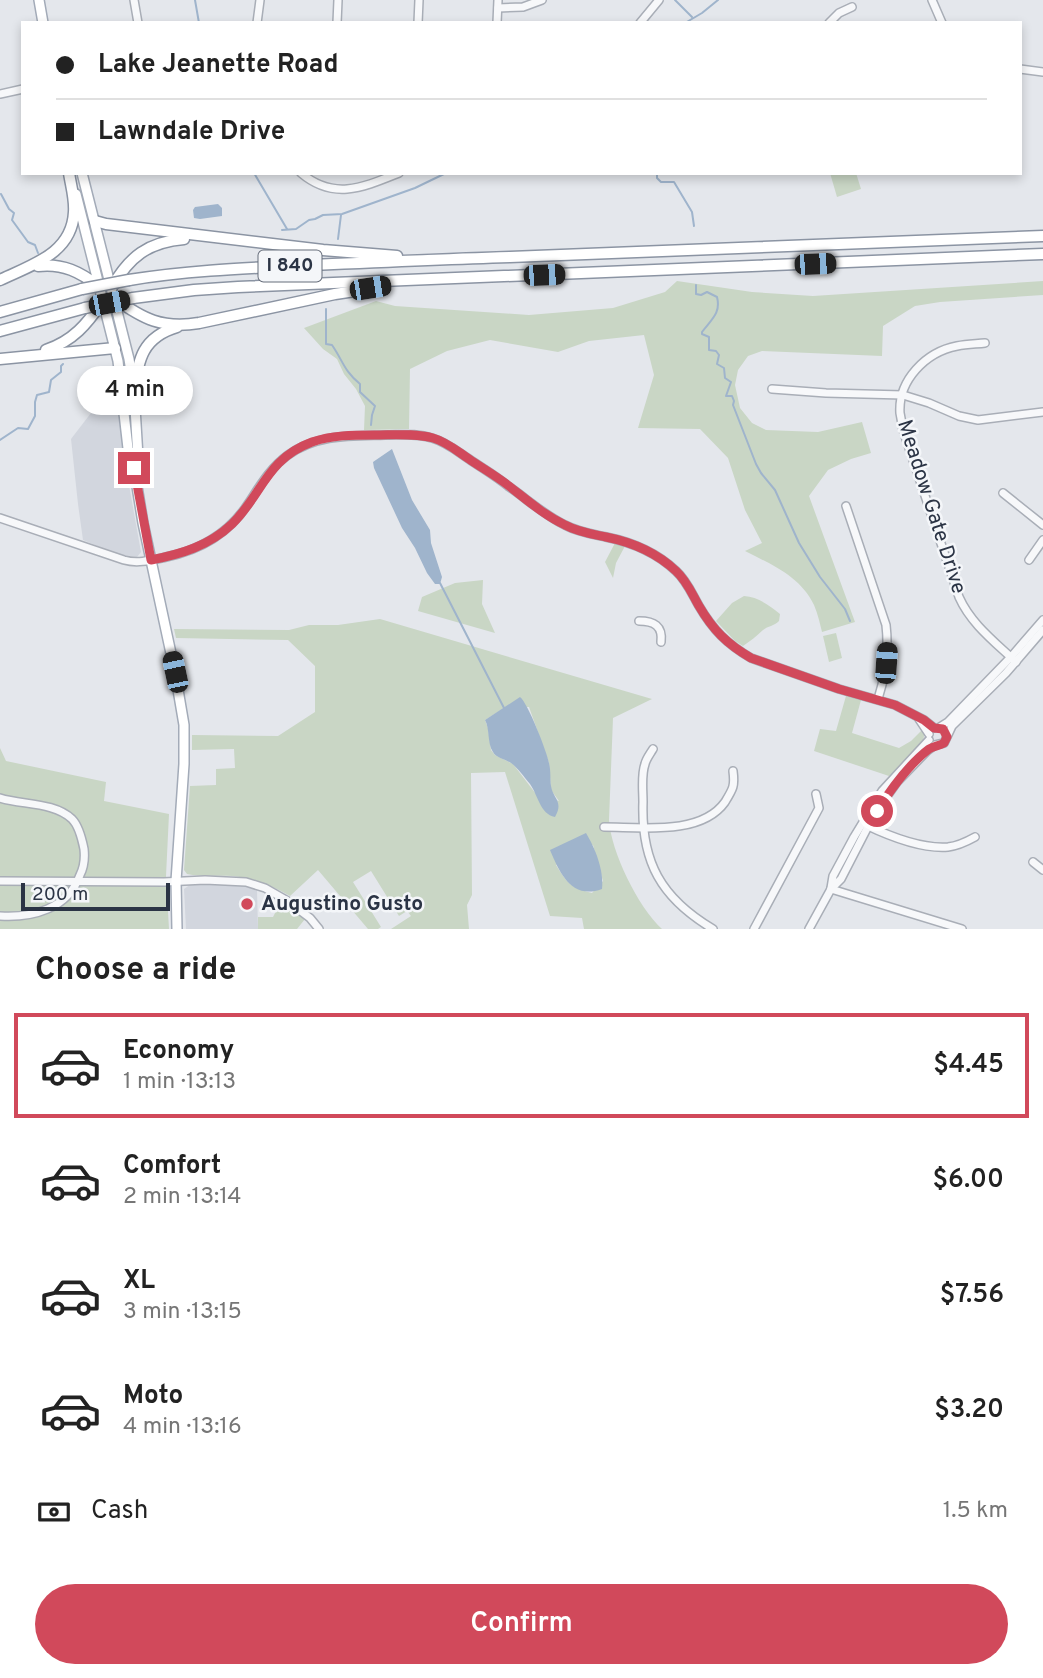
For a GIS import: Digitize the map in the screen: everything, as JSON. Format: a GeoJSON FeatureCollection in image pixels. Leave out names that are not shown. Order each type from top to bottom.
{"type":"FeatureCollection","features":[{"type":"Feature","properties":{"kind":"highway"},"geometry":{"type":"LineString","coordinates":[[0,280],[47,258],[62,244],[74,218],[70,175]]}},
{"type":"Feature","properties":{"kind":"highway"},"geometry":{"type":"LineString","coordinates":[[95,221],[195,236],[338,251],[452,258]]}},
{"type":"Feature","properties":{"kind":"highway"},"geometry":{"type":"LineString","coordinates":[[29,356],[52,349],[74,336],[87,323],[121,271],[142,251],[163,242],[195,236]]}},
{"type":"Feature","properties":{"kind":"highway","name":"I 840"},"geometry":{"type":"LineString","coordinates":[[0,312],[82,289],[130,280],[215,270],[452,258],[1043,236]]}},
{"type":"Feature","properties":{"kind":"highway","name":"I 840"},"geometry":{"type":"LineString","coordinates":[[0,331],[132,298],[216,288],[1043,254]]}},
{"type":"Feature","properties":{"kind":"highway"},"geometry":{"type":"LineString","coordinates":[[27,268],[45,265],[63,267],[82,274],[132,312],[164,324],[185,325]]}},
{"type":"Feature","properties":{"kind":"highway"},"geometry":{"type":"LineString","coordinates":[[134,391],[142,353],[162,333],[185,325],[342,293],[433,279]]}},
{"type":"Feature","properties":{"kind":"highway"},"geometry":{"type":"LineString","coordinates":[[0,359],[116,348]]}},
{"type":"Feature","properties":{"kind":"main road"},"geometry":{"type":"LineString","coordinates":[[39,0],[43,21]]}},
{"type":"Feature","properties":{"kind":"main road"},"geometry":{"type":"LineString","coordinates":[[71,175],[130,359],[138,457],[134,468]]}},
{"type":"Feature","properties":{"kind":"main road"},"geometry":{"type":"LineString","coordinates":[[83,175],[95,221],[122,384],[130,457],[184,725],[176,881],[177,929]]}},
{"type":"Feature","properties":{"kind":"street"},"geometry":{"type":"LineString","coordinates":[[134,0],[138,21]]}},
{"type":"Feature","properties":{"kind":"street"},"geometry":{"type":"LineString","coordinates":[[257,21],[260,0]]}},
{"type":"Feature","properties":{"kind":"street"},"geometry":{"type":"LineString","coordinates":[[337,21],[338,0]]}},
{"type":"Feature","properties":{"kind":"street"},"geometry":{"type":"LineString","coordinates":[[418,21],[419,0]]}},
{"type":"Feature","properties":{"kind":"street"},"geometry":{"type":"LineString","coordinates":[[498,4],[523,7],[542,0]]}},
{"type":"Feature","properties":{"kind":"street"},"geometry":{"type":"LineString","coordinates":[[642,21],[659,0]]}},
{"type":"Feature","properties":{"kind":"street"},"geometry":{"type":"LineString","coordinates":[[932,0],[941,21]]}},
{"type":"Feature","properties":{"kind":"street"},"geometry":{"type":"LineString","coordinates":[[831,21],[839,13],[852,7]]}},
{"type":"Feature","properties":{"kind":"street"},"geometry":{"type":"LineString","coordinates":[[1022,69],[1043,72]]}},
{"type":"Feature","properties":{"kind":"street"},"geometry":{"type":"LineString","coordinates":[[0,94],[21,89]]}},
{"type":"Feature","properties":{"kind":"street"},"geometry":{"type":"LineString","coordinates":[[304,175],[318,185],[335,190],[353,190],[394,175]]}},
{"type":"Feature","properties":{"kind":"street","name":"Meadow Gate Drive"},"geometry":{"type":"LineString","coordinates":[[985,343],[955,346],[936,354],[919,366],[908,379],[900,410],[903,429],[963,606],[974,622],[1014,660]]}},
{"type":"Feature","properties":{"kind":"street"},"geometry":{"type":"LineString","coordinates":[[772,389],[903,395],[958,416],[978,420],[1043,412]]}},
{"type":"Feature","properties":{"kind":"street"},"geometry":{"type":"LineString","coordinates":[[0,518],[124,560],[151,560],[192,550],[223,532],[241,514],[271,470],[309,443],[350,436],[430,437],[444,441],[566,526],[628,543],[660,558],[686,583],[718,634],[751,658],[839,689],[895,705],[919,718],[920,723],[942,745],[952,726],[1043,630]]}},
{"type":"Feature","properties":{"kind":"street"},"geometry":{"type":"LineString","coordinates":[[1003,493],[1043,525]]}},
{"type":"Feature","properties":{"kind":"street"},"geometry":{"type":"LineString","coordinates":[[846,506],[886,625],[886,663],[878,699]]}},
{"type":"Feature","properties":{"kind":"street"},"geometry":{"type":"LineString","coordinates":[[1029,560],[1043,540]]}},
{"type":"Feature","properties":{"kind":"street"},"geometry":{"type":"LineString","coordinates":[[809,929],[831,889],[841,879],[865,825],[897,782],[926,751],[933,735],[1014,660],[1043,620]]}},
{"type":"Feature","properties":{"kind":"street"},"geometry":{"type":"LineString","coordinates":[[639,621],[651,622],[658,627],[662,633],[661,642]]}},
{"type":"Feature","properties":{"kind":"street"},"geometry":{"type":"LineString","coordinates":[[933,735],[945,731],[947,737]]}},
{"type":"Feature","properties":{"kind":"street"},"geometry":{"type":"LineString","coordinates":[[653,749],[645,763],[642,827],[646,848],[655,873],[667,893],[687,913],[713,929]]}},
{"type":"Feature","properties":{"kind":"street"},"geometry":{"type":"LineString","coordinates":[[604,827],[676,827],[696,823],[722,806],[735,784],[733,771]]}},
{"type":"Feature","properties":{"kind":"street"},"geometry":{"type":"LineString","coordinates":[[754,929],[819,808],[816,794]]}},
{"type":"Feature","properties":{"kind":"street"},"geometry":{"type":"LineString","coordinates":[[0,798],[57,810],[72,819],[80,833],[84,852],[83,868],[66,898],[43,911],[18,917],[0,916]]}},
{"type":"Feature","properties":{"kind":"street"},"geometry":{"type":"LineString","coordinates":[[865,825],[887,835],[936,846],[957,845],[975,837]]}},
{"type":"Feature","properties":{"kind":"street"},"geometry":{"type":"LineString","coordinates":[[1033,862],[1043,870]]}},
{"type":"Feature","properties":{"kind":"street"},"geometry":{"type":"LineString","coordinates":[[0,881],[246,882],[265,888],[299,909],[319,929]]}},
{"type":"Feature","properties":{"kind":"street"},"geometry":{"type":"LineString","coordinates":[[831,889],[962,929]]}},
{"type":"Feature","properties":{"kind":"shaded area"},"geometry":{"type":"Polygon","coordinates":[[[119,410],[141,552],[137,557],[117,554],[83,540],[78,504],[71,439],[91,413],[119,410]]]}},
{"type":"Feature","properties":{"kind":"shaded area"},"geometry":{"type":"Polygon","coordinates":[[[191,884],[234,884],[257,890],[258,929],[186,929],[184,889],[191,884]]]}},
{"type":"Feature","properties":{"kind":"green space"},"geometry":{"type":"Polygon","coordinates":[[[831,175],[857,175],[861,189],[837,197],[831,175]]]}},
{"type":"Feature","properties":{"kind":"green space"},"geometry":{"type":"Polygon","coordinates":[[[677,281],[752,292],[813,296],[1043,281],[1043,295],[915,306],[883,326],[882,356],[762,351],[748,356],[738,370],[735,385],[740,408],[752,423],[766,430],[818,432],[862,422],[871,453],[828,470],[809,496],[855,622],[822,632],[814,605],[801,586],[784,572],[745,551],[762,543],[745,510],[728,458],[700,429],[638,428],[654,375],[644,335],[589,341],[558,352],[490,340],[447,351],[410,369],[409,429],[364,430],[365,406],[356,389],[344,374],[337,359],[323,349],[304,328],[376,301],[395,306],[529,315],[613,308],[665,292],[677,281]]]}},
{"type":"Feature","properties":{"kind":"green space"},"geometry":{"type":"Polygon","coordinates":[[[615,543],[625,546],[616,563],[613,578],[605,562],[615,543]]]}},
{"type":"Feature","properties":{"kind":"green space"},"geometry":{"type":"Polygon","coordinates":[[[483,580],[482,604],[495,633],[418,611],[422,597],[455,583],[483,580]]]}},
{"type":"Feature","properties":{"kind":"green space"},"geometry":{"type":"Polygon","coordinates":[[[744,596],[763,602],[780,614],[779,621],[743,646],[716,621],[732,603],[744,596]]]}},
{"type":"Feature","properties":{"kind":"green space"},"geometry":{"type":"Polygon","coordinates":[[[380,619],[652,699],[613,718],[609,820],[615,847],[627,878],[644,907],[662,929],[584,929],[582,918],[550,916],[505,772],[471,773],[472,895],[467,905],[469,929],[391,929],[411,916],[407,911],[399,916],[371,871],[353,882],[381,927],[378,929],[368,929],[318,870],[290,896],[248,878],[187,874],[184,870],[190,786],[216,785],[216,769],[235,768],[234,749],[192,750],[192,735],[278,736],[315,712],[315,666],[288,640],[176,638],[174,629],[289,630],[309,625],[338,625],[380,619]],[[529,707],[504,708],[485,720],[491,750],[513,764],[536,794],[559,801],[551,790],[549,763],[529,707]],[[593,845],[556,865],[570,884],[592,893],[603,881],[593,845]]]}},
{"type":"Feature","properties":{"kind":"green space"},"geometry":{"type":"Polygon","coordinates":[[[836,633],[842,658],[829,662],[823,636],[836,633]]]}},
{"type":"Feature","properties":{"kind":"green space"},"geometry":{"type":"Polygon","coordinates":[[[846,696],[861,700],[852,733],[899,748],[922,730],[924,735],[920,745],[889,776],[814,751],[820,729],[836,731],[846,696]]]}},
{"type":"Feature","properties":{"kind":"green space"},"geometry":{"type":"Polygon","coordinates":[[[0,748],[6,761],[106,782],[104,801],[169,814],[166,876],[169,929],[0,929],[0,748]]]}},
{"type":"Feature","properties":{"kind":"green space"},"geometry":{"type":"Polygon","coordinates":[[[281,901],[305,919],[297,929],[258,929],[258,917],[273,917],[281,901]]]}},
{"type":"Feature","properties":{"kind":"water"},"geometry":{"type":"Polygon","coordinates":[[[218,204],[222,208],[222,216],[194,218],[195,207],[218,204]]]}},
{"type":"Feature","properties":{"kind":"water"},"geometry":{"type":"Polygon","coordinates":[[[392,449],[412,500],[430,530],[431,543],[442,577],[440,584],[435,584],[427,573],[374,468],[373,462],[392,449]]]}},
{"type":"Feature","properties":{"kind":"water"},"geometry":{"type":"Polygon","coordinates":[[[520,697],[548,757],[551,786],[558,804],[555,817],[546,812],[519,770],[496,756],[490,744],[485,720],[520,697]]]}},
{"type":"Feature","properties":{"kind":"water"},"geometry":{"type":"Polygon","coordinates":[[[586,833],[596,852],[602,874],[602,889],[592,891],[583,891],[568,883],[550,850],[586,833]]]}},
{"type":"Feature","properties":{"kind":"waterway"},"geometry":{"type":"LineString","coordinates":[[195,0],[199,21]]}},
{"type":"Feature","properties":{"kind":"waterway"},"geometry":{"type":"LineString","coordinates":[[675,0],[692,17]]}},
{"type":"Feature","properties":{"kind":"waterway"},"geometry":{"type":"LineString","coordinates":[[688,21],[718,0]]}},
{"type":"Feature","properties":{"kind":"waterway"},"geometry":{"type":"LineString","coordinates":[[255,175],[287,229]]}},
{"type":"Feature","properties":{"kind":"waterway"},"geometry":{"type":"LineString","coordinates":[[282,230],[296,229],[323,215],[342,214],[415,188],[442,175]]}},
{"type":"Feature","properties":{"kind":"waterway"},"geometry":{"type":"LineString","coordinates":[[657,175],[661,182],[674,182],[692,212],[694,226]]}},
{"type":"Feature","properties":{"kind":"waterway"},"geometry":{"type":"LineString","coordinates":[[1,194],[14,213],[12,220],[28,242],[35,245],[38,253]]}},
{"type":"Feature","properties":{"kind":"waterway"},"geometry":{"type":"LineString","coordinates":[[338,239],[341,215]]}},
{"type":"Feature","properties":{"kind":"waterway"},"geometry":{"type":"LineString","coordinates":[[696,285],[696,294],[707,292],[717,297],[717,312],[702,334],[709,337],[709,350],[716,351],[719,355],[717,364],[724,368],[725,378],[731,382],[726,396],[732,396],[756,464],[775,490],[799,543],[820,577],[845,609],[850,621]]}},
{"type":"Feature","properties":{"kind":"waterway"},"geometry":{"type":"LineString","coordinates":[[326,309],[326,344],[332,345],[347,370],[360,384],[360,392],[375,406],[371,425]]}},
{"type":"Feature","properties":{"kind":"waterway"},"geometry":{"type":"LineString","coordinates":[[0,440],[18,428],[28,429],[35,416],[37,395],[49,392],[51,380],[61,372],[63,364]]}},
{"type":"Feature","properties":{"kind":"waterway"},"geometry":{"type":"LineString","coordinates":[[440,583],[504,708]]}},
{"type":"Feature","properties":{"kind":"place","name":"Augustino Gusto"},"geometry":{"type":"Point","coordinates":[247,904]}},
{"type":"Feature","properties":{"kind":"route"},"geometry":{"type":"LineString","coordinates":[[134,468],[151,560],[192,550],[223,532],[248,505],[271,470],[309,443],[338,436],[367,435],[411,435],[444,441],[566,526],[638,546],[660,558],[686,583],[718,634],[751,658],[839,689],[895,705],[934,728],[943,729],[947,737],[944,743],[935,745],[921,756],[897,782],[877,811]]}}]}
